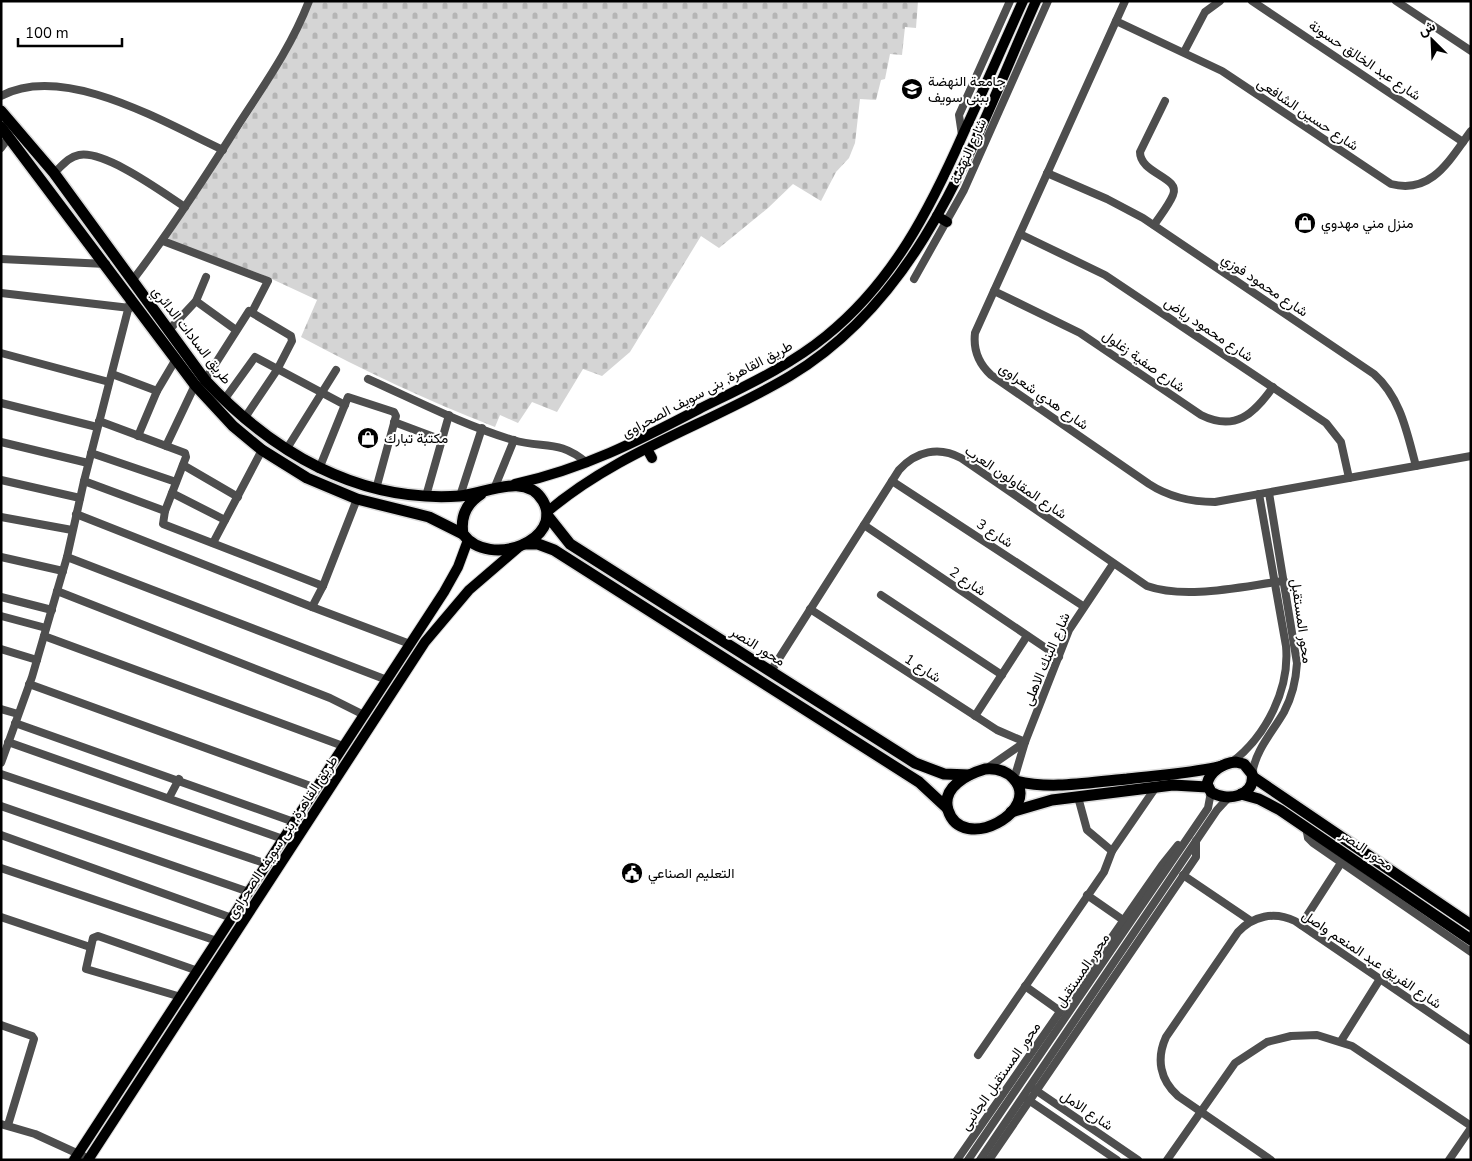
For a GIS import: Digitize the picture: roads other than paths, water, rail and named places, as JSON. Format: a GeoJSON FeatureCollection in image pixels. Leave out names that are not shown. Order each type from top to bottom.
{"type":"FeatureCollection","features":[{"type":"Feature","properties":{"kind":"highway","name":"طريق السادات الدائري"},"geometry":{"type":"LineString","coordinates":[[1,110],[54,173],[168,332],[200,382],[233,426],[262,450],[308,478],[357,499],[441,521],[466,537]]}},
{"type":"Feature","properties":{"kind":"highway","name":"طريق السادات الدائري"},"geometry":{"type":"LineString","coordinates":[[1,127],[106,264],[130,303],[176,359],[200,382],[224,400],[244,420],[286,450],[319,469],[353,484],[426,496],[481,494]]}},
{"type":"Feature","properties":{"kind":"highway"},"geometry":{"type":"LineString","coordinates":[[53,194],[57,186],[64,187]]}},
{"type":"Feature","properties":{"kind":"highway"},"geometry":{"type":"LineString","coordinates":[[509,486],[525,486],[534,491],[544,502],[547,513],[541,530],[523,545],[499,551],[477,546],[466,537],[463,518],[466,508],[471,500],[481,494],[509,486]]}},
{"type":"Feature","properties":{"kind":"highway"},"geometry":{"type":"LineString","coordinates":[[407,511],[413,508],[414,502],[409,494]]}},
{"type":"Feature","properties":{"kind":"highway","name":"محور النصر"},"geometry":{"type":"LineString","coordinates":[[547,513],[570,544],[915,763],[944,774],[969,775]]}},
{"type":"Feature","properties":{"kind":"highway","name":"محور النصر"},"geometry":{"type":"LineString","coordinates":[[523,545],[538,544],[554,550],[919,782],[947,808]]}},
{"type":"Feature","properties":{"kind":"highway"},"geometry":{"type":"LineString","coordinates":[[1209,790],[1210,775],[1227,764]]}},
{"type":"Feature","properties":{"kind":"highway"},"geometry":{"type":"LineString","coordinates":[[1227,764],[1244,764],[1253,776],[1250,786],[1241,794],[1228,798],[1209,790],[1181,784],[1156,787],[1043,802],[1011,812],[990,826],[975,829],[956,822],[947,808],[949,795],[953,788],[969,775],[985,769],[999,769],[1015,780],[1042,786],[1060,786],[1197,771],[1227,764]]}},
{"type":"Feature","properties":{"kind":"highway","name":"محور النصر"},"geometry":{"type":"LineString","coordinates":[[1253,776],[1471,925]]}},
{"type":"Feature","properties":{"kind":"highway"},"geometry":{"type":"LineString","coordinates":[[1011,812],[1017,804],[1020,795],[1015,780]]}},
{"type":"Feature","properties":{"kind":"highway"},"geometry":{"type":"LineString","coordinates":[[1264,801],[1272,790]]}},
{"type":"Feature","properties":{"kind":"highway","name":"محور النصر"},"geometry":{"type":"LineString","coordinates":[[1241,794],[1264,801],[1306,827],[1471,940]]}},
{"type":"Feature","properties":{"kind":"main road","name":"طريق القاهرة, بنى سويف الصحراوى"},"geometry":{"type":"LineString","coordinates":[[509,486],[587,463],[624,448],[780,368],[834,330],[869,294],[908,242],[938,191],[1023,1]]}},
{"type":"Feature","properties":{"kind":"main road","name":"طريق القاهرة, بنى سويف الصحراوى"},"geometry":{"type":"LineString","coordinates":[[547,513],[588,480],[650,453],[789,377],[837,344],[864,319],[889,291],[937,216],[960,173],[1036,1]]}},
{"type":"Feature","properties":{"kind":"main road"},"geometry":{"type":"LineString","coordinates":[[982,92],[993,97]]}},
{"type":"Feature","properties":{"kind":"main road"},"geometry":{"type":"LineString","coordinates":[[937,216],[947,222]]}},
{"type":"Feature","properties":{"kind":"main road","name":"طريق القاهرة, بنى سويف الصحراوى"},"geometry":{"type":"LineString","coordinates":[[76,1157],[444,592],[458,567],[466,537]]}},
{"type":"Feature","properties":{"kind":"main road","name":"طريق القاهرة, بنى سويف الصحراوى"},"geometry":{"type":"LineString","coordinates":[[89,1159],[416,656],[458,602],[481,578],[523,545]]}},
{"type":"Feature","properties":{"kind":"main road"},"geometry":{"type":"LineString","coordinates":[[444,592],[458,602]]}},
{"type":"Feature","properties":{"kind":"main road"},"geometry":{"type":"LineString","coordinates":[[230,921],[239,929]]}},
{"type":"Feature","properties":{"kind":"street"},"geometry":{"type":"LineString","coordinates":[[132,281],[163,241],[277,65],[309,1]]}},
{"type":"Feature","properties":{"kind":"street"},"geometry":{"type":"LineString","coordinates":[[962,136],[960,115],[1010,1]]}},
{"type":"Feature","properties":{"kind":"street","name":"شارع النهضة"},"geometry":{"type":"LineString","coordinates":[[914,279],[964,190],[1048,1]]}},
{"type":"Feature","properties":{"kind":"street","name":"شارع هدي شعراوى"},"geometry":{"type":"LineString","coordinates":[[1125,1],[975,333],[974,340],[978,359],[991,376],[1164,492],[1183,499],[1204,502],[1259,494],[1471,456]]}},
{"type":"Feature","properties":{"kind":"street"},"geometry":{"type":"LineString","coordinates":[[1184,52],[1205,12],[1220,1]]}},
{"type":"Feature","properties":{"kind":"street","name":"شارع عبد الخالق حسونة"},"geometry":{"type":"LineString","coordinates":[[1252,1],[1463,142]]}},
{"type":"Feature","properties":{"kind":"street"},"geometry":{"type":"LineString","coordinates":[[1396,1],[1471,51]]}},
{"type":"Feature","properties":{"kind":"street","name":"شارع حسين الشافعى"},"geometry":{"type":"LineString","coordinates":[[1116,21],[1231,76],[1391,184],[1415,186],[1432,179],[1442,171],[1471,130]]}},
{"type":"Feature","properties":{"kind":"street"},"geometry":{"type":"LineString","coordinates":[[1,96],[11,91],[42,85],[116,100],[223,150]]}},
{"type":"Feature","properties":{"kind":"street"},"geometry":{"type":"LineString","coordinates":[[1154,225],[1173,195],[1174,188],[1171,182],[1144,165],[1140,152],[1165,101]]}},
{"type":"Feature","properties":{"kind":"street"},"geometry":{"type":"LineString","coordinates":[[1,148],[9,137]]}},
{"type":"Feature","properties":{"kind":"street"},"geometry":{"type":"LineString","coordinates":[[54,173],[68,159],[77,156],[96,157],[140,178],[185,207]]}},
{"type":"Feature","properties":{"kind":"street","name":"شارع محمود فوزي"},"geometry":{"type":"LineString","coordinates":[[1047,174],[1107,199],[1154,225],[1381,380],[1399,408],[1416,466]]}},
{"type":"Feature","properties":{"kind":"street","name":"شارع محمود رياض"},"geometry":{"type":"LineString","coordinates":[[1020,234],[1105,275],[1326,422],[1335,431],[1343,447],[1349,478]]}},
{"type":"Feature","properties":{"kind":"street"},"geometry":{"type":"LineString","coordinates":[[163,241],[268,281],[252,312]]}},
{"type":"Feature","properties":{"kind":"street"},"geometry":{"type":"LineString","coordinates":[[1,259],[106,264]]}},
{"type":"Feature","properties":{"kind":"street"},"geometry":{"type":"LineString","coordinates":[[168,332],[196,300],[206,277]]}},
{"type":"Feature","properties":{"kind":"street","name":"شارع صفية زغلول"},"geometry":{"type":"LineString","coordinates":[[994,291],[1080,332],[1206,418],[1222,422],[1243,418],[1259,407],[1273,387]]}},
{"type":"Feature","properties":{"kind":"street"},"geometry":{"type":"LineString","coordinates":[[1,293],[130,303],[88,463],[67,557],[37,660],[15,723],[5,745],[1,763]]}},
{"type":"Feature","properties":{"kind":"street"},"geometry":{"type":"LineString","coordinates":[[196,300],[236,330]]}},
{"type":"Feature","properties":{"kind":"street"},"geometry":{"type":"LineString","coordinates":[[166,446],[200,382],[246,313],[252,312],[292,338],[277,370],[244,420]]}},
{"type":"Feature","properties":{"kind":"street"},"geometry":{"type":"LineString","coordinates":[[1,353],[109,382]]}},
{"type":"Feature","properties":{"kind":"street"},"geometry":{"type":"LineString","coordinates":[[224,400],[254,357],[345,405]]}},
{"type":"Feature","properties":{"kind":"street"},"geometry":{"type":"LineString","coordinates":[[138,436],[157,391],[176,359]]}},
{"type":"Feature","properties":{"kind":"street"},"geometry":{"type":"LineString","coordinates":[[286,450],[336,370]]}},
{"type":"Feature","properties":{"kind":"street"},"geometry":{"type":"LineString","coordinates":[[112,374],[157,391]]}},
{"type":"Feature","properties":{"kind":"street"},"geometry":{"type":"LineString","coordinates":[[368,379],[449,415],[514,440],[565,448],[587,463]]}},
{"type":"Feature","properties":{"kind":"street"},"geometry":{"type":"LineString","coordinates":[[319,469],[348,397],[352,397],[396,413],[376,489]]}},
{"type":"Feature","properties":{"kind":"street"},"geometry":{"type":"LineString","coordinates":[[1,403],[98,424],[185,453],[183,464],[165,511],[163,524],[323,586]]}},
{"type":"Feature","properties":{"kind":"street"},"geometry":{"type":"LineString","coordinates":[[426,496],[449,415]]}},
{"type":"Feature","properties":{"kind":"street"},"geometry":{"type":"LineString","coordinates":[[394,422],[442,440]]}},
{"type":"Feature","properties":{"kind":"street"},"geometry":{"type":"LineString","coordinates":[[460,496],[482,428]]}},
{"type":"Feature","properties":{"kind":"street"},"geometry":{"type":"LineString","coordinates":[[494,489],[514,440]]}},
{"type":"Feature","properties":{"kind":"street"},"geometry":{"type":"LineString","coordinates":[[1,442],[88,463]]}},
{"type":"Feature","properties":{"kind":"street"},"geometry":{"type":"LineString","coordinates":[[213,543],[262,450]]}},
{"type":"Feature","properties":{"kind":"street","name":"شارع المقاولون العرب"},"geometry":{"type":"LineString","coordinates":[[771,671],[903,466],[919,455],[932,452],[950,453],[961,458],[1147,586],[1174,592],[1284,581]]}},
{"type":"Feature","properties":{"kind":"street"},"geometry":{"type":"LineString","coordinates":[[91,453],[176,482]]}},
{"type":"Feature","properties":{"kind":"street"},"geometry":{"type":"LineString","coordinates":[[183,464],[238,497]]}},
{"type":"Feature","properties":{"kind":"street"},"geometry":{"type":"LineString","coordinates":[[1,480],[80,498]]}},
{"type":"Feature","properties":{"kind":"street"},"geometry":{"type":"LineString","coordinates":[[84,481],[165,511]]}},
{"type":"Feature","properties":{"kind":"street","name":"شارع 3"},"geometry":{"type":"LineString","coordinates":[[892,481],[1083,606]]}},
{"type":"Feature","properties":{"kind":"street","name":"محور المستقبل"},"geometry":{"type":"LineString","coordinates":[[1253,776],[1258,752],[1284,712],[1295,681],[1297,655],[1269,492]]}},
{"type":"Feature","properties":{"kind":"street"},"geometry":{"type":"LineString","coordinates":[[172,493],[225,520]]}},
{"type":"Feature","properties":{"kind":"street","name":"محور المستقبل"},"geometry":{"type":"LineString","coordinates":[[1227,764],[1255,739],[1275,706],[1285,678],[1286,646],[1259,494]]}},
{"type":"Feature","properties":{"kind":"street"},"geometry":{"type":"LineString","coordinates":[[312,607],[323,586],[357,499]]}},
{"type":"Feature","properties":{"kind":"street"},"geometry":{"type":"LineString","coordinates":[[76,514],[410,644]]}},
{"type":"Feature","properties":{"kind":"street"},"geometry":{"type":"LineString","coordinates":[[1,516],[72,530]]}},
{"type":"Feature","properties":{"kind":"street","name":"شارع 2"},"geometry":{"type":"LineString","coordinates":[[864,525],[1058,657]]}},
{"type":"Feature","properties":{"kind":"street"},"geometry":{"type":"LineString","coordinates":[[1,557],[63,571]]}},
{"type":"Feature","properties":{"kind":"street"},"geometry":{"type":"LineString","coordinates":[[67,557],[387,680]]}},
{"type":"Feature","properties":{"kind":"street","name":"شارع البنك الاهلى"},"geometry":{"type":"LineString","coordinates":[[1015,780],[1025,742],[1069,630],[1083,606],[1113,564]]}},
{"type":"Feature","properties":{"kind":"street"},"geometry":{"type":"LineString","coordinates":[[57,592],[330,698],[364,715]]}},
{"type":"Feature","properties":{"kind":"street"},"geometry":{"type":"LineString","coordinates":[[881,594],[1002,675]]}},
{"type":"Feature","properties":{"kind":"street"},"geometry":{"type":"LineString","coordinates":[[1,597],[52,610]]}},
{"type":"Feature","properties":{"kind":"street","name":"شارع 1"},"geometry":{"type":"LineString","coordinates":[[810,609],[1003,734],[1025,742]]}},
{"type":"Feature","properties":{"kind":"street"},"geometry":{"type":"LineString","coordinates":[[1,616],[46,628]]}},
{"type":"Feature","properties":{"kind":"street"},"geometry":{"type":"LineString","coordinates":[[44,636],[344,746]]}},
{"type":"Feature","properties":{"kind":"street"},"geometry":{"type":"LineString","coordinates":[[975,716],[1027,636]]}},
{"type":"Feature","properties":{"kind":"street"},"geometry":{"type":"LineString","coordinates":[[1,648],[37,660]]}},
{"type":"Feature","properties":{"kind":"street"},"geometry":{"type":"LineString","coordinates":[[29,684],[316,788]]}},
{"type":"Feature","properties":{"kind":"street"},"geometry":{"type":"LineString","coordinates":[[1,709],[18,714]]}},
{"type":"Feature","properties":{"kind":"street"},"geometry":{"type":"LineString","coordinates":[[15,723],[179,779],[294,822]]}},
{"type":"Feature","properties":{"kind":"street"},"geometry":{"type":"LineString","coordinates":[[985,769],[1025,742]]}},
{"type":"Feature","properties":{"kind":"street"},"geometry":{"type":"LineString","coordinates":[[5,745],[169,798],[283,839]]}},
{"type":"Feature","properties":{"kind":"street"},"geometry":{"type":"LineString","coordinates":[[1,774],[267,864]]}},
{"type":"Feature","properties":{"kind":"street"},"geometry":{"type":"LineString","coordinates":[[169,798],[179,779]]}},
{"type":"Feature","properties":{"kind":"street"},"geometry":{"type":"LineString","coordinates":[[978,1055],[1104,872],[1112,851],[1156,787]]}},
{"type":"Feature","properties":{"kind":"street","name":"محور المستقبل"},"geometry":{"type":"LineString","coordinates":[[968,1160],[1132,912],[1188,838],[1208,808],[1209,790]]}},
{"type":"Feature","properties":{"kind":"street"},"geometry":{"type":"LineString","coordinates":[[1078,797],[1087,830],[1112,851]]}},
{"type":"Feature","properties":{"kind":"street","name":"محور المستقبل"},"geometry":{"type":"LineString","coordinates":[[1033,1088],[1196,841],[1217,810],[1228,798]]}},
{"type":"Feature","properties":{"kind":"street"},"geometry":{"type":"LineString","coordinates":[[1,806],[249,892]]}},
{"type":"Feature","properties":{"kind":"street"},"geometry":{"type":"LineString","coordinates":[[1306,827],[1311,842],[1471,952]]}},
{"type":"Feature","properties":{"kind":"street"},"geometry":{"type":"LineString","coordinates":[[1,835],[230,921]]}},
{"type":"Feature","properties":{"kind":"street"},"geometry":{"type":"LineString","coordinates":[[989,1160],[1033,1088],[1197,855],[1196,841]]}},
{"type":"Feature","properties":{"kind":"street"},"geometry":{"type":"LineString","coordinates":[[1301,925],[1341,863]]}},
{"type":"Feature","properties":{"kind":"street"},"geometry":{"type":"LineString","coordinates":[[1,868],[217,941]]}},
{"type":"Feature","properties":{"kind":"street"},"geometry":{"type":"LineString","coordinates":[[1184,875],[1251,921],[1238,932],[1163,1044],[1160,1058],[1165,1080],[1178,1096],[1271,1160]]}},
{"type":"Feature","properties":{"kind":"street"},"geometry":{"type":"LineString","coordinates":[[1087,895],[1123,920]]}},
{"type":"Feature","properties":{"kind":"street","name":"محور المستقبل الجانبى"},"geometry":{"type":"LineString","coordinates":[[957,1160],[1123,920],[1132,912]]}},
{"type":"Feature","properties":{"kind":"street","name":"شارع الفريق عبد المنعم واصل"},"geometry":{"type":"LineString","coordinates":[[1251,921],[1262,917],[1278,916],[1289,918],[1471,1041]]}},
{"type":"Feature","properties":{"kind":"street"},"geometry":{"type":"LineString","coordinates":[[1,917],[90,947]]}},
{"type":"Feature","properties":{"kind":"street"},"geometry":{"type":"LineString","coordinates":[[181,997],[87,970],[85,966],[94,936],[198,971]]}},
{"type":"Feature","properties":{"kind":"street"},"geometry":{"type":"LineString","coordinates":[[1341,1041],[1380,979]]}},
{"type":"Feature","properties":{"kind":"street"},"geometry":{"type":"LineString","coordinates":[[1025,986],[1060,1011]]}},
{"type":"Feature","properties":{"kind":"street"},"geometry":{"type":"LineString","coordinates":[[1,1025],[32,1036],[34,1039],[5,1124],[76,1157],[89,1159]]}},
{"type":"Feature","properties":{"kind":"street"},"geometry":{"type":"LineString","coordinates":[[1167,1160],[1227,1072],[1256,1048],[1279,1038],[1304,1035],[1341,1041],[1363,1052],[1471,1127],[1449,1160]]}},
{"type":"Feature","properties":{"kind":"street","name":"شارع الامل"},"geometry":{"type":"LineString","coordinates":[[1022,1081],[1138,1160]]}},
{"type":"Feature","properties":{"kind":"street","name":"شارع الامل"},"geometry":{"type":"LineString","coordinates":[[1003,1093],[1013,1094],[1026,1099],[1117,1160]]}},
{"type":"Feature","properties":{"kind":"street"},"geometry":{"type":"LineString","coordinates":[[980,1160],[1026,1099]]}},
{"type":"Feature","properties":{"kind":"place","name":"جامعة النهضة ببنى سويف"},"geometry":{"type":"Point","coordinates":[912,89]}},
{"type":"Feature","properties":{"kind":"place","name":"منزل مني مهدوي"},"geometry":{"type":"Point","coordinates":[1305,223]}},
{"type":"Feature","properties":{"kind":"place","name":"مكتبة تبارك"},"geometry":{"type":"Point","coordinates":[368,438]}},
{"type":"Feature","properties":{"kind":"place","name":"التعليم الصناعي"},"geometry":{"type":"Point","coordinates":[632,873]}}]}
